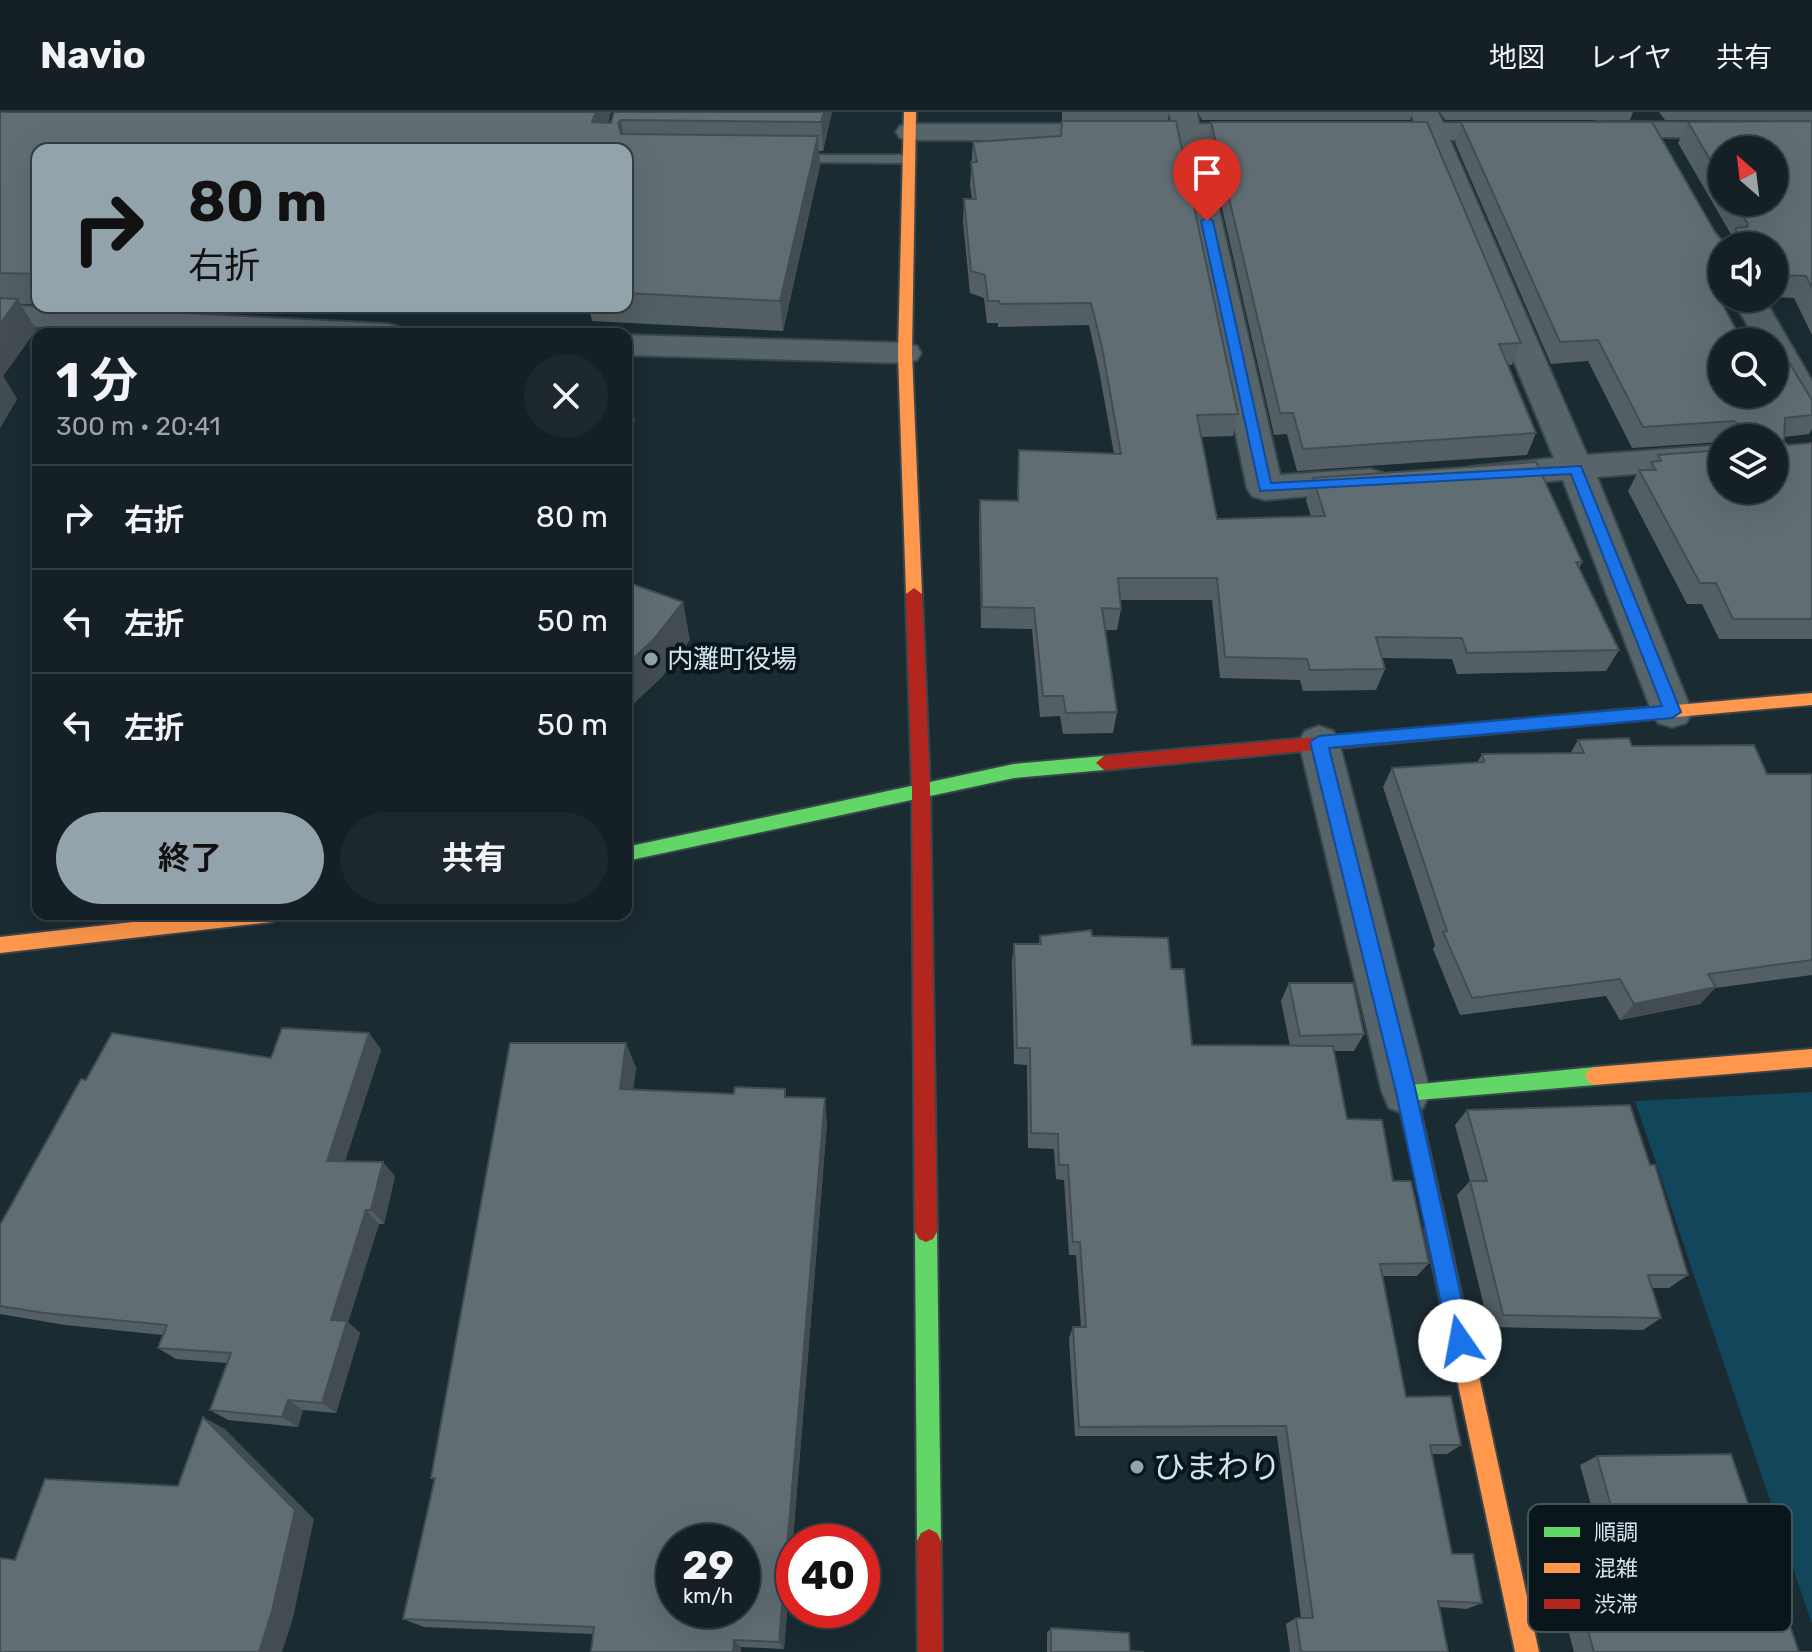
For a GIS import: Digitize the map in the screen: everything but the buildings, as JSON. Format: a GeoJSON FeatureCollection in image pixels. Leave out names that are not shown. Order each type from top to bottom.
{"type":"FeatureCollection","features":[{"type":"Feature","properties":{"kind":"street"},"geometry":{"type":"LineString","coordinates":[[1574,131],[1648,121],[1812,131]]}},
{"type":"Feature","properties":{"kind":"street"},"geometry":{"type":"LineString","coordinates":[[1648,121],[1669,157]]}},
{"type":"Feature","properties":{"kind":"street"},"geometry":{"type":"LineString","coordinates":[[1185,122],[1265,488],[1405,479]]}},
{"type":"Feature","properties":{"kind":"street"},"geometry":{"type":"LineString","coordinates":[[930,1652],[921,790],[905,353],[910,134],[1185,122],[1294,132]]}},
{"type":"Feature","properties":{"kind":"street"},"geometry":{"type":"LineString","coordinates":[[1428,122],[1576,469],[1672,712]]}},
{"type":"Feature","properties":{"kind":"street"},"geometry":{"type":"LineString","coordinates":[[1340,132],[1428,122],[1542,131]]}},
{"type":"Feature","properties":{"kind":"street"},"geometry":{"type":"LineString","coordinates":[[0,315],[265,328]]}},
{"type":"Feature","properties":{"kind":"street"},"geometry":{"type":"LineString","coordinates":[[632,345],[905,353]]}},
{"type":"Feature","properties":{"kind":"street"},"geometry":{"type":"LineString","coordinates":[[1788,368],[1812,411]]}},
{"type":"Feature","properties":{"kind":"street"},"geometry":{"type":"LineString","coordinates":[[1451,476],[1708,457]]}},
{"type":"Feature","properties":{"kind":"street"},"geometry":{"type":"LineString","coordinates":[[632,853],[1014,771],[1812,699]]}},
{"type":"Feature","properties":{"kind":"street"},"geometry":{"type":"LineString","coordinates":[[1319,742],[1406,1092],[1527,1652]]}},
{"type":"Feature","properties":{"kind":"street"},"geometry":{"type":"LineString","coordinates":[[0,945],[219,920]]}},
{"type":"Feature","properties":{"kind":"street"},"geometry":{"type":"LineString","coordinates":[[1406,1092],[1812,1058]]}},
{"type":"Feature","properties":{"kind":"lane"},"geometry":{"type":"LineString","coordinates":[[767,158],[910,134]]}},
{"type":"Feature","properties":{"kind":"shaded area"},"geometry":{"type":"Polygon","coordinates":[[[1812,1092],[1812,1624],[1792,1565],[1792,1504],[1771,1504],[1635,1101],[1812,1092]]]}},
{"type":"Feature","properties":{"kind":"traffic: fast"},"geometry":{"type":"LineString","coordinates":[[632,853],[1014,771],[1104,763]]}},
{"type":"Feature","properties":{"kind":"traffic: fast"},"geometry":{"type":"LineString","coordinates":[[1436,1229],[1406,1092],[1595,1076]]}},
{"type":"Feature","properties":{"kind":"traffic: fast"},"geometry":{"type":"LineString","coordinates":[[926,1232],[929,1541]]}},
{"type":"Feature","properties":{"kind":"traffic: slow"},"geometry":{"type":"LineString","coordinates":[[910,112],[905,353],[914,594]]}},
{"type":"Feature","properties":{"kind":"traffic: slow"},"geometry":{"type":"LineString","coordinates":[[1486,728],[1812,699]]}},
{"type":"Feature","properties":{"kind":"traffic: slow"},"geometry":{"type":"LineString","coordinates":[[0,945],[219,920]]}},
{"type":"Feature","properties":{"kind":"traffic: slow"},"geometry":{"type":"LineString","coordinates":[[1595,1076],[1812,1058]]}},
{"type":"Feature","properties":{"kind":"traffic: slow"},"geometry":{"type":"LineString","coordinates":[[1436,1229],[1527,1652]]}},
{"type":"Feature","properties":{"kind":"traffic: jam"},"geometry":{"type":"LineString","coordinates":[[914,594],[921,790],[926,1232]]}},
{"type":"Feature","properties":{"kind":"traffic: jam"},"geometry":{"type":"LineString","coordinates":[[1104,763],[1486,728]]}},
{"type":"Feature","properties":{"kind":"traffic: jam"},"geometry":{"type":"LineString","coordinates":[[929,1541],[930,1652]]}},
{"type":"Feature","properties":{"kind":"place","name":"内灘町役場"},"geometry":{"type":"Point","coordinates":[651,659]}},
{"type":"Feature","properties":{"kind":"place","name":"ひまわり"},"geometry":{"type":"Point","coordinates":[1137,1467]}},
{"type":"Feature","properties":{"kind":"route"},"geometry":{"type":"LineString","coordinates":[[1207,221],[1265,488],[1576,469],[1672,712],[1319,742],[1406,1092],[1460,1341]]}}]}
